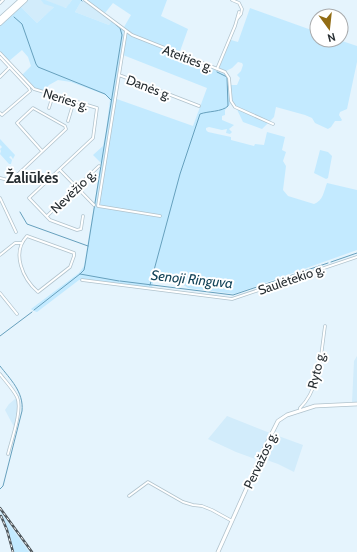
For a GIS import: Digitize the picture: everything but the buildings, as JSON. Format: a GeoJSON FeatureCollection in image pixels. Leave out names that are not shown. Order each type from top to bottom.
{"type":"FeatureCollection","features":[{"type":"Feature","properties":{"kind":"main road"},"geometry":{"type":"LineString","coordinates":[[1,20],[21,0]]}},
{"type":"Feature","properties":{"kind":"main road"},"geometry":{"type":"LineString","coordinates":[[1,20],[25,0]]}},
{"type":"Feature","properties":{"kind":"main road","name":"Pervažos g."},"geometry":{"type":"LineString","coordinates":[[218,552],[276,424],[284,417],[318,406],[357,404]]}},
{"type":"Feature","properties":{"kind":"street"},"geometry":{"type":"LineString","coordinates":[[0,3],[3,0]]}},
{"type":"Feature","properties":{"kind":"street","name":"Ateities g."},"geometry":{"type":"LineString","coordinates":[[85,0],[132,35],[225,72],[229,77],[231,101],[234,107],[273,124]]}},
{"type":"Feature","properties":{"kind":"street"},"geometry":{"type":"LineString","coordinates":[[232,0],[239,3],[242,9],[242,14],[237,19]]}},
{"type":"Feature","properties":{"kind":"street"},"geometry":{"type":"LineString","coordinates":[[217,69],[239,12]]}},
{"type":"Feature","properties":{"kind":"street","name":"Danės g."},"geometry":{"type":"LineString","coordinates":[[126,31],[119,75],[199,106]]}},
{"type":"Feature","properties":{"kind":"street","name":"Neries g."},"geometry":{"type":"LineString","coordinates":[[0,53],[34,89],[97,108],[93,138],[29,198],[46,216]]}},
{"type":"Feature","properties":{"kind":"street"},"geometry":{"type":"LineString","coordinates":[[0,57],[30,91],[2,115],[0,113]]}},
{"type":"Feature","properties":{"kind":"street"},"geometry":{"type":"LineString","coordinates":[[0,77],[10,68]]}},
{"type":"Feature","properties":{"kind":"street"},"geometry":{"type":"LineString","coordinates":[[119,75],[98,206],[160,216]]}},
{"type":"Feature","properties":{"kind":"street"},"geometry":{"type":"LineString","coordinates":[[49,108],[52,95]]}},
{"type":"Feature","properties":{"kind":"street"},"geometry":{"type":"LineString","coordinates":[[68,121],[74,101]]}},
{"type":"Feature","properties":{"kind":"street"},"geometry":{"type":"LineString","coordinates":[[0,178],[8,180],[15,177],[66,129],[66,127],[33,108],[17,123],[42,151]]}},
{"type":"Feature","properties":{"kind":"street","name":"Nevėžio g."},"geometry":{"type":"LineString","coordinates":[[46,216],[99,166]]}},
{"type":"Feature","properties":{"kind":"street"},"geometry":{"type":"LineString","coordinates":[[60,170],[94,205]]}},
{"type":"Feature","properties":{"kind":"street"},"geometry":{"type":"LineString","coordinates":[[0,198],[16,232]]}},
{"type":"Feature","properties":{"kind":"street"},"geometry":{"type":"LineString","coordinates":[[46,216],[54,223],[77,230],[81,229],[83,216]]}},
{"type":"Feature","properties":{"kind":"street"},"geometry":{"type":"LineString","coordinates":[[27,236],[74,253],[70,267],[38,292],[25,275],[20,264],[19,255],[22,243],[27,236]]}},
{"type":"Feature","properties":{"kind":"street"},"geometry":{"type":"LineString","coordinates":[[0,255],[15,243],[22,243]]}},
{"type":"Feature","properties":{"kind":"street","name":"Saulėtekio g."},"geometry":{"type":"LineString","coordinates":[[82,280],[232,299],[357,256]]}},
{"type":"Feature","properties":{"kind":"street"},"geometry":{"type":"LineString","coordinates":[[0,293],[16,314]]}},
{"type":"Feature","properties":{"kind":"street","name":"Ryto g."},"geometry":{"type":"LineString","coordinates":[[300,411],[300,408],[309,398],[317,376],[325,326]]}},
{"type":"Feature","properties":{"kind":"street"},"geometry":{"type":"LineString","coordinates":[[0,374],[17,396],[19,404],[8,454]]}},
{"type":"Feature","properties":{"kind":"street"},"geometry":{"type":"LineString","coordinates":[[129,496],[148,482],[183,502],[212,510],[232,522]]}},
{"type":"Feature","properties":{"kind":"shaded area"},"geometry":{"type":"Polygon","coordinates":[[[27,0],[72,0],[69,4],[72,8],[54,7],[37,23],[20,6],[27,0]]]}},
{"type":"Feature","properties":{"kind":"shaded area"},"geometry":{"type":"Polygon","coordinates":[[[41,0],[45,0],[66,8],[72,0],[82,0],[75,12],[109,25],[112,20],[124,31],[114,98],[193,126],[207,88],[123,55],[127,33],[227,75],[231,103],[225,110],[225,115],[222,116],[222,120],[234,125],[229,129],[232,132],[230,134],[226,133],[227,129],[222,130],[209,127],[206,128],[206,130],[208,132],[231,137],[231,140],[254,146],[255,144],[264,145],[267,132],[285,137],[282,150],[286,152],[283,161],[286,166],[283,190],[288,196],[314,204],[321,198],[327,183],[357,190],[357,250],[234,294],[188,288],[179,282],[154,276],[152,288],[85,279],[79,280],[37,312],[31,309],[79,273],[84,266],[101,163],[93,155],[103,146],[110,100],[106,95],[71,82],[58,80],[49,85],[44,91],[34,88],[22,75],[31,66],[28,57],[22,50],[9,61],[0,52],[0,25],[20,6],[37,23],[54,7],[44,4],[41,0]]]}},
{"type":"Feature","properties":{"kind":"shaded area"},"geometry":{"type":"Polygon","coordinates":[[[82,0],[112,20],[109,25],[75,12],[82,0]]]}},
{"type":"Feature","properties":{"kind":"shaded area"},"geometry":{"type":"Polygon","coordinates":[[[87,0],[167,0],[161,16],[188,29],[179,54],[130,33],[124,27],[131,15],[113,3],[105,13],[87,0]]]}},
{"type":"Feature","properties":{"kind":"shaded area"},"geometry":{"type":"Polygon","coordinates":[[[250,8],[309,29],[309,48],[349,48],[349,43],[357,46],[357,62],[347,109],[340,112],[339,115],[342,120],[335,121],[328,129],[315,123],[312,118],[305,115],[276,107],[274,117],[262,129],[243,122],[231,97],[231,85],[237,85],[240,78],[237,75],[241,71],[243,65],[242,63],[238,62],[226,71],[219,68],[231,40],[238,42],[250,8]]]}},
{"type":"Feature","properties":{"kind":"shaded area"},"geometry":{"type":"Polygon","coordinates":[[[0,139],[15,155],[13,159],[11,156],[9,157],[12,160],[11,164],[9,164],[0,154],[0,149],[2,147],[0,145],[0,139]]]}},
{"type":"Feature","properties":{"kind":"shaded area"},"geometry":{"type":"Polygon","coordinates":[[[320,150],[328,152],[332,156],[328,178],[326,179],[314,173],[320,150]]]}},
{"type":"Feature","properties":{"kind":"shaded area"},"geometry":{"type":"Polygon","coordinates":[[[357,356],[357,402],[352,402],[354,361],[357,356]]]}},
{"type":"Feature","properties":{"kind":"shaded area"},"geometry":{"type":"Polygon","coordinates":[[[15,399],[18,399],[18,413],[14,427],[5,410],[15,399]]]}},
{"type":"Feature","properties":{"kind":"shaded area"},"geometry":{"type":"Polygon","coordinates":[[[227,416],[270,433],[258,460],[208,439],[227,416]]]}},
{"type":"Feature","properties":{"kind":"shaded area"},"geometry":{"type":"Polygon","coordinates":[[[273,434],[303,445],[294,472],[261,458],[273,434]]]}},
{"type":"Feature","properties":{"kind":"shaded area"},"geometry":{"type":"Polygon","coordinates":[[[0,506],[33,552],[29,552],[0,512],[0,506]]]}},
{"type":"Feature","properties":{"kind":"shaded area"},"geometry":{"type":"Polygon","coordinates":[[[0,512],[29,552],[13,552],[10,537],[0,512]]]}},
{"type":"Feature","properties":{"kind":"waterway"},"geometry":{"type":"LineString","coordinates":[[14,17],[22,24],[38,67],[105,94],[111,100]]}},
{"type":"Feature","properties":{"kind":"waterway"},"geometry":{"type":"LineString","coordinates":[[34,310],[84,270],[122,35],[120,28],[116,25]]}},
{"type":"Feature","properties":{"kind":"waterway"},"geometry":{"type":"LineString","coordinates":[[150,285],[180,174],[200,114],[222,109],[228,106],[227,77],[217,72]]}},
{"type":"Feature","properties":{"kind":"waterway"},"geometry":{"type":"LineString","coordinates":[[20,212],[27,224],[88,246]]}},
{"type":"Feature","properties":{"kind":"waterway","name":"Senoji Ringuva"},"geometry":{"type":"LineString","coordinates":[[331,262],[357,253]]}},
{"type":"Feature","properties":{"kind":"waterway","name":"Senoji Ringuva"},"geometry":{"type":"LineString","coordinates":[[120,281],[233,295],[328,263]]}},
{"type":"Feature","properties":{"kind":"waterway","name":"Senoji Ringuva"},"geometry":{"type":"LineString","coordinates":[[80,274],[119,281]]}},
{"type":"Feature","properties":{"kind":"waterway"},"geometry":{"type":"LineString","coordinates":[[0,336],[32,312]]}},
{"type":"Feature","properties":{"kind":"waterway"},"geometry":{"type":"LineString","coordinates":[[0,366],[16,386],[22,404],[22,411],[3,486],[0,489]]}},
{"type":"Feature","properties":{"kind":"railway"},"geometry":{"type":"LineString","coordinates":[[0,508],[32,552]]}},
{"type":"Feature","properties":{"kind":"railway"},"geometry":{"type":"LineString","coordinates":[[1,516],[7,530],[13,552]]}},
{"type":"Feature","properties":{"kind":"district","name":"Žaliūkės"},"geometry":{"type":"Point","coordinates":[32,178]}}]}
